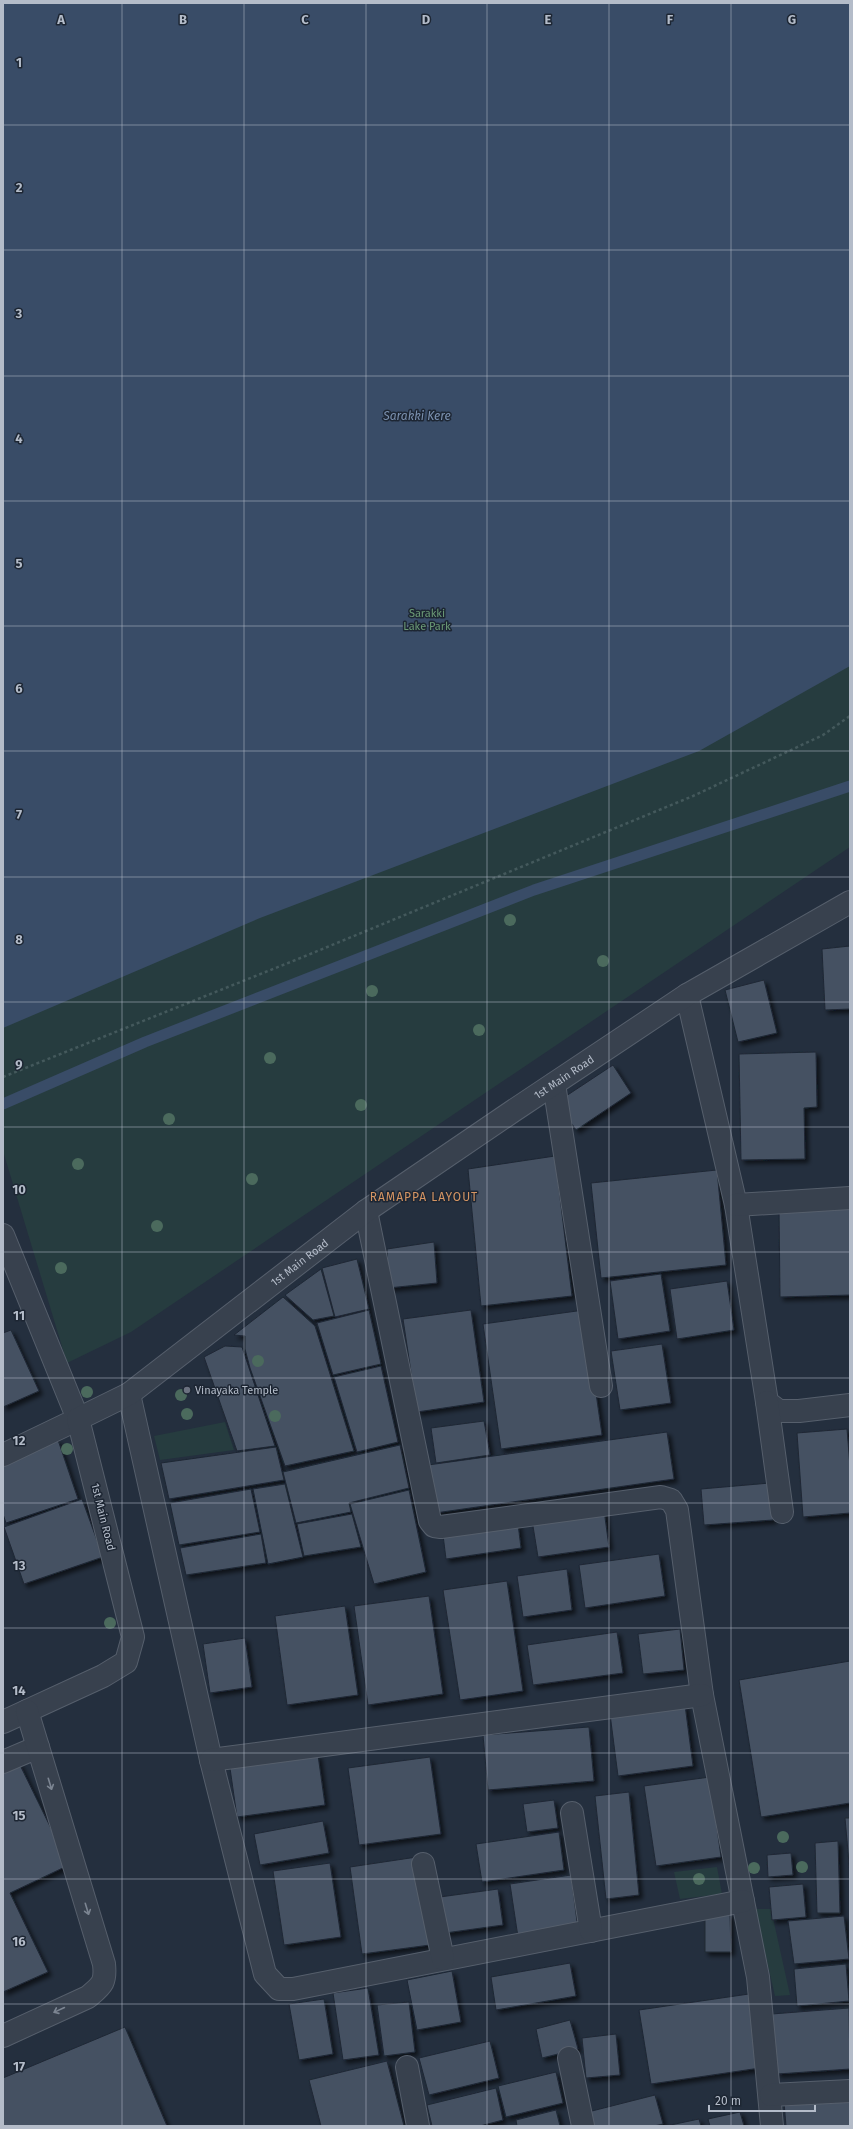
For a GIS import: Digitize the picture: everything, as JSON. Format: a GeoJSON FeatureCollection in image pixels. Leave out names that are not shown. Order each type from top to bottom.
{"type":"FeatureCollection","features":[{"type":"Feature","properties":{"kind":"street","name":"1st Main Road"},"geometry":{"type":"LineString","coordinates":[[3,1722],[103,1676],[126,1662],[132,1637],[78,1419],[129,1394],[366,1211],[554,1084],[687,995],[850,902]]}},
{"type":"Feature","properties":{"kind":"street"},"geometry":{"type":"LineString","coordinates":[[687,995],[736,1206],[767,1402],[782,1512]]}},
{"type":"Feature","properties":{"kind":"street"},"geometry":{"type":"LineString","coordinates":[[554,1084],[601,1386]]}},
{"type":"Feature","properties":{"kind":"street"},"geometry":{"type":"LineString","coordinates":[[736,1206],[850,1198]]}},
{"type":"Feature","properties":{"kind":"street"},"geometry":{"type":"LineString","coordinates":[[366,1211],[430,1521],[434,1526],[441,1527],[661,1497],[671,1500],[677,1510],[702,1695],[758,1977],[771,2095],[772,2126]]}},
{"type":"Feature","properties":{"kind":"street"},"geometry":{"type":"LineString","coordinates":[[3,1235],[78,1419],[3,1455]]}},
{"type":"Feature","properties":{"kind":"street"},"geometry":{"type":"LineString","coordinates":[[129,1394],[211,1760],[265,1974],[279,1989],[293,1989],[743,1901]]}},
{"type":"Feature","properties":{"kind":"street"},"geometry":{"type":"LineString","coordinates":[[767,1402],[779,1411],[799,1411],[850,1405]]}},
{"type":"Feature","properties":{"kind":"street"},"geometry":{"type":"LineString","coordinates":[[211,1760],[702,1695]]}},
{"type":"Feature","properties":{"kind":"street"},"geometry":{"type":"LineString","coordinates":[[3,2036],[88,1997],[100,1987],[106,1978],[104,1964],[27,1711]]}},
{"type":"Feature","properties":{"kind":"street"},"geometry":{"type":"LineString","coordinates":[[3,1762],[38,1747]]}},
{"type":"Feature","properties":{"kind":"street"},"geometry":{"type":"LineString","coordinates":[[572,1813],[591,1931]]}},
{"type":"Feature","properties":{"kind":"street"},"geometry":{"type":"LineString","coordinates":[[423,1864],[443,1959]]}},
{"type":"Feature","properties":{"kind":"street"},"geometry":{"type":"LineString","coordinates":[[569,2058],[583,2126]]}},
{"type":"Feature","properties":{"kind":"street"},"geometry":{"type":"LineString","coordinates":[[407,2067],[418,2126]]}},
{"type":"Feature","properties":{"kind":"street"},"geometry":{"type":"LineString","coordinates":[[771,2095],[850,2091]]}},
{"type":"Feature","properties":{"kind":"path"},"geometry":{"type":"LineString","coordinates":[[3,1077],[303,957],[692,796],[823,736],[850,716]]}},
{"type":"Feature","properties":{"kind":"green space","name":"Sarakki Kere"},"geometry":{"type":"Polygon","coordinates":[[[3,3],[850,3],[850,847],[131,1332],[67,1363],[3,1151],[3,3]]]}},
{"type":"Feature","properties":{"kind":"green space"},"geometry":{"type":"Polygon","coordinates":[[[225,1422],[234,1450],[160,1460],[154,1436],[225,1422]]]}},
{"type":"Feature","properties":{"kind":"green space"},"geometry":{"type":"Polygon","coordinates":[[[717,1867],[722,1894],[680,1899],[674,1872],[717,1867]]]}},
{"type":"Feature","properties":{"kind":"green space"},"geometry":{"type":"Polygon","coordinates":[[[755,1909],[771,1909],[790,1995],[775,1996],[755,1909]]]}},
{"type":"Feature","properties":{"kind":"water","name":"Sarakki Kere"},"geometry":{"type":"Polygon","coordinates":[[[3,3],[850,3],[850,666],[699,751],[260,918],[3,1028],[3,3]]]}},
{"type":"Feature","properties":{"kind":"building"},"geometry":{"type":"Polygon","coordinates":[[[850,946],[850,1009],[825,1010],[822,949],[850,946]]]}},
{"type":"Feature","properties":{"kind":"building"},"geometry":{"type":"Polygon","coordinates":[[[764,980],[777,1033],[738,1042],[725,990],[764,980]]]}},
{"type":"Feature","properties":{"kind":"building"},"geometry":{"type":"Polygon","coordinates":[[[816,1052],[817,1107],[804,1108],[805,1159],[741,1160],[739,1054],[816,1052]]]}},
{"type":"Feature","properties":{"kind":"building"},"geometry":{"type":"Polygon","coordinates":[[[613,1065],[631,1093],[576,1130],[557,1102],[613,1065]]]}},
{"type":"Feature","properties":{"kind":"building"},"geometry":{"type":"Polygon","coordinates":[[[555,1156],[572,1296],[481,1306],[468,1169],[555,1156]]]}},
{"type":"Feature","properties":{"kind":"building"},"geometry":{"type":"Polygon","coordinates":[[[717,1170],[726,1265],[601,1278],[591,1183],[717,1170]]]}},
{"type":"Feature","properties":{"kind":"building"},"geometry":{"type":"Polygon","coordinates":[[[850,1207],[850,1295],[780,1297],[779,1208],[850,1207]]]}},
{"type":"Feature","properties":{"kind":"building"},"geometry":{"type":"Polygon","coordinates":[[[434,1242],[437,1283],[388,1288],[387,1249],[434,1242]]]}},
{"type":"Feature","properties":{"kind":"building"},"geometry":{"type":"Polygon","coordinates":[[[357,1259],[369,1309],[335,1317],[322,1268],[357,1259]]]}},
{"type":"Feature","properties":{"kind":"building"},"geometry":{"type":"Polygon","coordinates":[[[321,1269],[334,1316],[313,1320],[285,1295],[321,1269]]]}},
{"type":"Feature","properties":{"kind":"building"},"geometry":{"type":"Polygon","coordinates":[[[661,1274],[670,1331],[618,1339],[610,1281],[661,1274]]]}},
{"type":"Feature","properties":{"kind":"building"},"geometry":{"type":"Polygon","coordinates":[[[727,1281],[734,1330],[677,1339],[670,1289],[727,1281]]]}},
{"type":"Feature","properties":{"kind":"building"},"geometry":{"type":"Polygon","coordinates":[[[283,1297],[315,1326],[354,1451],[285,1466],[250,1368],[245,1349],[245,1336],[234,1335],[283,1297]]]}},
{"type":"Feature","properties":{"kind":"building"},"geometry":{"type":"Polygon","coordinates":[[[369,1310],[381,1364],[333,1375],[317,1323],[369,1310]]]}},
{"type":"Feature","properties":{"kind":"building"},"geometry":{"type":"Polygon","coordinates":[[[471,1310],[484,1402],[417,1412],[403,1319],[471,1310]]]}},
{"type":"Feature","properties":{"kind":"building"},"geometry":{"type":"Polygon","coordinates":[[[584,1310],[602,1435],[501,1449],[483,1324],[584,1310]]]}},
{"type":"Feature","properties":{"kind":"building"},"geometry":{"type":"Polygon","coordinates":[[[11,1330],[39,1391],[3,1407],[3,1333],[11,1330]]]}},
{"type":"Feature","properties":{"kind":"building"},"geometry":{"type":"Polygon","coordinates":[[[662,1344],[671,1403],[620,1410],[611,1351],[662,1344]]]}},
{"type":"Feature","properties":{"kind":"building"},"geometry":{"type":"Polygon","coordinates":[[[225,1346],[242,1347],[275,1446],[237,1451],[204,1357],[225,1346]]]}},
{"type":"Feature","properties":{"kind":"building"},"geometry":{"type":"Polygon","coordinates":[[[381,1366],[398,1442],[357,1452],[334,1377],[381,1366]]]}},
{"type":"Feature","properties":{"kind":"building"},"geometry":{"type":"Polygon","coordinates":[[[484,1421],[490,1455],[436,1463],[431,1428],[484,1421]]]}},
{"type":"Feature","properties":{"kind":"building"},"geometry":{"type":"Polygon","coordinates":[[[847,1429],[850,1467],[850,1513],[803,1517],[797,1433],[847,1429]]]}},
{"type":"Feature","properties":{"kind":"building"},"geometry":{"type":"Polygon","coordinates":[[[667,1432],[674,1479],[435,1513],[428,1465],[667,1432]]]}},
{"type":"Feature","properties":{"kind":"building"},"geometry":{"type":"Polygon","coordinates":[[[58,1440],[78,1499],[6,1523],[3,1514],[3,1459],[58,1440]]]}},
{"type":"Feature","properties":{"kind":"building"},"geometry":{"type":"Polygon","coordinates":[[[400,1445],[409,1488],[349,1503],[351,1512],[296,1523],[283,1472],[400,1445]]]}},
{"type":"Feature","properties":{"kind":"building"},"geometry":{"type":"Polygon","coordinates":[[[276,1447],[284,1480],[169,1499],[161,1463],[276,1447]]]}},
{"type":"Feature","properties":{"kind":"building"},"geometry":{"type":"Polygon","coordinates":[[[770,1483],[773,1520],[704,1525],[701,1489],[770,1483]]]}},
{"type":"Feature","properties":{"kind":"building"},"geometry":{"type":"Polygon","coordinates":[[[285,1484],[303,1557],[268,1564],[253,1489],[285,1484]]]}},
{"type":"Feature","properties":{"kind":"building"},"geometry":{"type":"Polygon","coordinates":[[[251,1489],[260,1532],[179,1545],[170,1503],[251,1489]]]}},
{"type":"Feature","properties":{"kind":"building"},"geometry":{"type":"Polygon","coordinates":[[[409,1490],[426,1572],[374,1584],[350,1504],[409,1490]]]}},
{"type":"Feature","properties":{"kind":"building"},"geometry":{"type":"Polygon","coordinates":[[[82,1499],[103,1557],[24,1584],[4,1527],[82,1499]]]}},
{"type":"Feature","properties":{"kind":"building"},"geometry":{"type":"Polygon","coordinates":[[[604,1510],[609,1547],[538,1557],[532,1520],[604,1510]]]}},
{"type":"Feature","properties":{"kind":"building"},"geometry":{"type":"Polygon","coordinates":[[[352,1514],[361,1547],[304,1556],[297,1524],[352,1514]]]}},
{"type":"Feature","properties":{"kind":"building"},"geometry":{"type":"Polygon","coordinates":[[[518,1524],[521,1548],[446,1559],[443,1535],[518,1524]]]}},
{"type":"Feature","properties":{"kind":"building"},"geometry":{"type":"Polygon","coordinates":[[[261,1534],[266,1563],[186,1575],[180,1548],[261,1534]]]}},
{"type":"Feature","properties":{"kind":"building"},"geometry":{"type":"Polygon","coordinates":[[[659,1554],[665,1596],[585,1608],[579,1565],[659,1554]]]}},
{"type":"Feature","properties":{"kind":"building"},"geometry":{"type":"Polygon","coordinates":[[[567,1569],[572,1610],[523,1617],[517,1576],[567,1569]]]}},
{"type":"Feature","properties":{"kind":"building"},"geometry":{"type":"Polygon","coordinates":[[[507,1581],[523,1691],[460,1700],[443,1590],[507,1581]]]}},
{"type":"Feature","properties":{"kind":"building"},"geometry":{"type":"Polygon","coordinates":[[[429,1596],[443,1694],[368,1705],[354,1606],[429,1596]]]}},
{"type":"Feature","properties":{"kind":"building"},"geometry":{"type":"Polygon","coordinates":[[[345,1606],[358,1695],[287,1705],[275,1616],[345,1606]]]}},
{"type":"Feature","properties":{"kind":"building"},"geometry":{"type":"Polygon","coordinates":[[[680,1629],[684,1670],[643,1674],[638,1634],[680,1629]]]}},
{"type":"Feature","properties":{"kind":"building"},"geometry":{"type":"Polygon","coordinates":[[[617,1632],[623,1673],[533,1685],[527,1645],[617,1632]]]}},
{"type":"Feature","properties":{"kind":"building"},"geometry":{"type":"Polygon","coordinates":[[[245,1638],[252,1687],[210,1693],[203,1644],[245,1638]]]}},
{"type":"Feature","properties":{"kind":"building"},"geometry":{"type":"Polygon","coordinates":[[[850,1661],[850,1803],[761,1817],[739,1680],[850,1661]]]}},
{"type":"Feature","properties":{"kind":"building"},"geometry":{"type":"Polygon","coordinates":[[[685,1705],[693,1766],[618,1776],[610,1714],[685,1705]]]}},
{"type":"Feature","properties":{"kind":"building"},"geometry":{"type":"Polygon","coordinates":[[[589,1727],[594,1781],[488,1790],[483,1735],[589,1727]]]}},
{"type":"Feature","properties":{"kind":"building"},"geometry":{"type":"Polygon","coordinates":[[[318,1755],[325,1805],[237,1817],[230,1768],[318,1755]]]}},
{"type":"Feature","properties":{"kind":"building"},"geometry":{"type":"Polygon","coordinates":[[[430,1757],[441,1834],[359,1845],[348,1768],[430,1757]]]}},
{"type":"Feature","properties":{"kind":"building"},"geometry":{"type":"Polygon","coordinates":[[[19,1763],[69,1865],[10,1893],[48,1972],[3,1992],[3,1770],[19,1763]]]}},
{"type":"Feature","properties":{"kind":"building"},"geometry":{"type":"Polygon","coordinates":[[[710,1777],[721,1857],[656,1866],[644,1786],[710,1777]]]}},
{"type":"Feature","properties":{"kind":"building"},"geometry":{"type":"Polygon","coordinates":[[[629,1792],[639,1895],[606,1899],[595,1796],[629,1792]]]}},
{"type":"Feature","properties":{"kind":"building"},"geometry":{"type":"Polygon","coordinates":[[[554,1800],[558,1828],[527,1832],[523,1804],[554,1800]]]}},
{"type":"Feature","properties":{"kind":"building"},"geometry":{"type":"Polygon","coordinates":[[[845,1818],[850,1818],[850,1874],[845,1818]]]}},
{"type":"Feature","properties":{"kind":"building"},"geometry":{"type":"Polygon","coordinates":[[[323,1821],[329,1853],[260,1865],[254,1834],[323,1821]]]}},
{"type":"Feature","properties":{"kind":"building"},"geometry":{"type":"Polygon","coordinates":[[[559,1832],[564,1870],[482,1882],[476,1844],[559,1832]]]}},
{"type":"Feature","properties":{"kind":"building"},"geometry":{"type":"Polygon","coordinates":[[[838,1841],[840,1913],[817,1913],[815,1843],[838,1841]]]}},
{"type":"Feature","properties":{"kind":"building"},"geometry":{"type":"Polygon","coordinates":[[[791,1853],[793,1875],[768,1877],[767,1855],[791,1853]]]}},
{"type":"Feature","properties":{"kind":"building"},"geometry":{"type":"Polygon","coordinates":[[[417,1857],[430,1945],[362,1954],[350,1867],[417,1857]]]}},
{"type":"Feature","properties":{"kind":"building"},"geometry":{"type":"Polygon","coordinates":[[[330,1863],[341,1937],[284,1945],[273,1871],[330,1863]]]}},
{"type":"Feature","properties":{"kind":"building"},"geometry":{"type":"Polygon","coordinates":[[[571,1875],[578,1929],[518,1937],[510,1884],[571,1875]]]}},
{"type":"Feature","properties":{"kind":"building"},"geometry":{"type":"Polygon","coordinates":[[[803,1884],[806,1917],[772,1920],[769,1887],[803,1884]]]}},
{"type":"Feature","properties":{"kind":"building"},"geometry":{"type":"Polygon","coordinates":[[[498,1889],[503,1925],[445,1933],[440,1897],[498,1889]]]}},
{"type":"Feature","properties":{"kind":"building"},"geometry":{"type":"Polygon","coordinates":[[[705,1914],[730,1914],[731,1952],[705,1952],[705,1914]]]}},
{"type":"Feature","properties":{"kind":"building"},"geometry":{"type":"Polygon","coordinates":[[[844,1916],[849,1959],[794,1964],[788,1921],[844,1916]]]}},
{"type":"Feature","properties":{"kind":"building"},"geometry":{"type":"Polygon","coordinates":[[[570,1963],[576,1996],[496,2010],[491,1977],[570,1963]]]}},
{"type":"Feature","properties":{"kind":"building"},"geometry":{"type":"Polygon","coordinates":[[[846,1964],[849,2001],[797,2006],[794,1969],[846,1964]]]}},
{"type":"Feature","properties":{"kind":"building"},"geometry":{"type":"Polygon","coordinates":[[[452,1971],[461,2022],[417,2030],[407,1980],[452,1971]]]}},
{"type":"Feature","properties":{"kind":"building"},"geometry":{"type":"Polygon","coordinates":[[[368,1988],[379,2055],[343,2060],[333,1993],[368,1988]]]}},
{"type":"Feature","properties":{"kind":"building"},"geometry":{"type":"Polygon","coordinates":[[[749,1994],[760,2068],[651,2084],[639,2010],[749,1994]]]}},
{"type":"Feature","properties":{"kind":"building"},"geometry":{"type":"Polygon","coordinates":[[[324,1999],[333,2054],[299,2060],[289,2004],[324,1999]]]}},
{"type":"Feature","properties":{"kind":"building"},"geometry":{"type":"Polygon","coordinates":[[[409,2002],[415,2052],[384,2056],[377,2005],[409,2002]]]}},
{"type":"Feature","properties":{"kind":"building"},"geometry":{"type":"Polygon","coordinates":[[[849,2008],[850,2069],[777,2074],[772,2014],[849,2008]]]}},
{"type":"Feature","properties":{"kind":"building"},"geometry":{"type":"Polygon","coordinates":[[[570,2020],[578,2049],[542,2058],[536,2029],[570,2020]]]}},
{"type":"Feature","properties":{"kind":"building"},"geometry":{"type":"Polygon","coordinates":[[[125,2027],[167,2126],[3,2126],[3,2078],[125,2027]]]}},
{"type":"Feature","properties":{"kind":"building"},"geometry":{"type":"Polygon","coordinates":[[[616,2034],[620,2075],[586,2078],[582,2038],[616,2034]]]}},
{"type":"Feature","properties":{"kind":"building"},"geometry":{"type":"Polygon","coordinates":[[[490,2041],[499,2078],[429,2095],[419,2058],[490,2041]]]}},
{"type":"Feature","properties":{"kind":"building"},"geometry":{"type":"Polygon","coordinates":[[[387,2061],[404,2126],[321,2126],[309,2080],[387,2061]]]}},
{"type":"Feature","properties":{"kind":"building"},"geometry":{"type":"Polygon","coordinates":[[[556,2072],[563,2103],[506,2117],[498,2086],[556,2072]]]}},
{"type":"Feature","properties":{"kind":"building"},"geometry":{"type":"Polygon","coordinates":[[[496,2088],[503,2120],[480,2126],[432,2126],[427,2105],[496,2088]]]}},
{"type":"Feature","properties":{"kind":"building"},"geometry":{"type":"Polygon","coordinates":[[[655,2095],[663,2124],[654,2126],[591,2126],[588,2112],[655,2095]]]}},
{"type":"Feature","properties":{"kind":"building"},"geometry":{"type":"Polygon","coordinates":[[[850,2097],[850,2126],[786,2126],[784,2102],[850,2097]]]}},
{"type":"Feature","properties":{"kind":"building"},"geometry":{"type":"Polygon","coordinates":[[[556,2110],[560,2126],[517,2126],[516,2120],[556,2110]]]}},
{"type":"Feature","properties":{"kind":"building"},"geometry":{"type":"Polygon","coordinates":[[[740,2112],[744,2126],[710,2126],[708,2119],[740,2112]]]}},
{"type":"Feature","properties":{"kind":"building"},"geometry":{"type":"Polygon","coordinates":[[[699,2119],[701,2126],[666,2126],[699,2119]]]}},
{"type":"Feature","properties":{"kind":"waterway"},"geometry":{"type":"LineString","coordinates":[[3,1104],[145,1042],[534,890],[850,786]]}},
{"type":"Feature","properties":{"kind":"place","name":"Vinayaka Temple"},"geometry":{"type":"Point","coordinates":[187,1390]}},
{"type":"Feature","properties":{"kind":"district","name":"RAMAPPA LAYOUT"},"geometry":{"type":"Point","coordinates":[424,1197]}},
{"type":"Feature","properties":{"kind":"park label","name":"Sarakki Lake Park"},"geometry":{"type":"Point","coordinates":[427,619]}}]}
